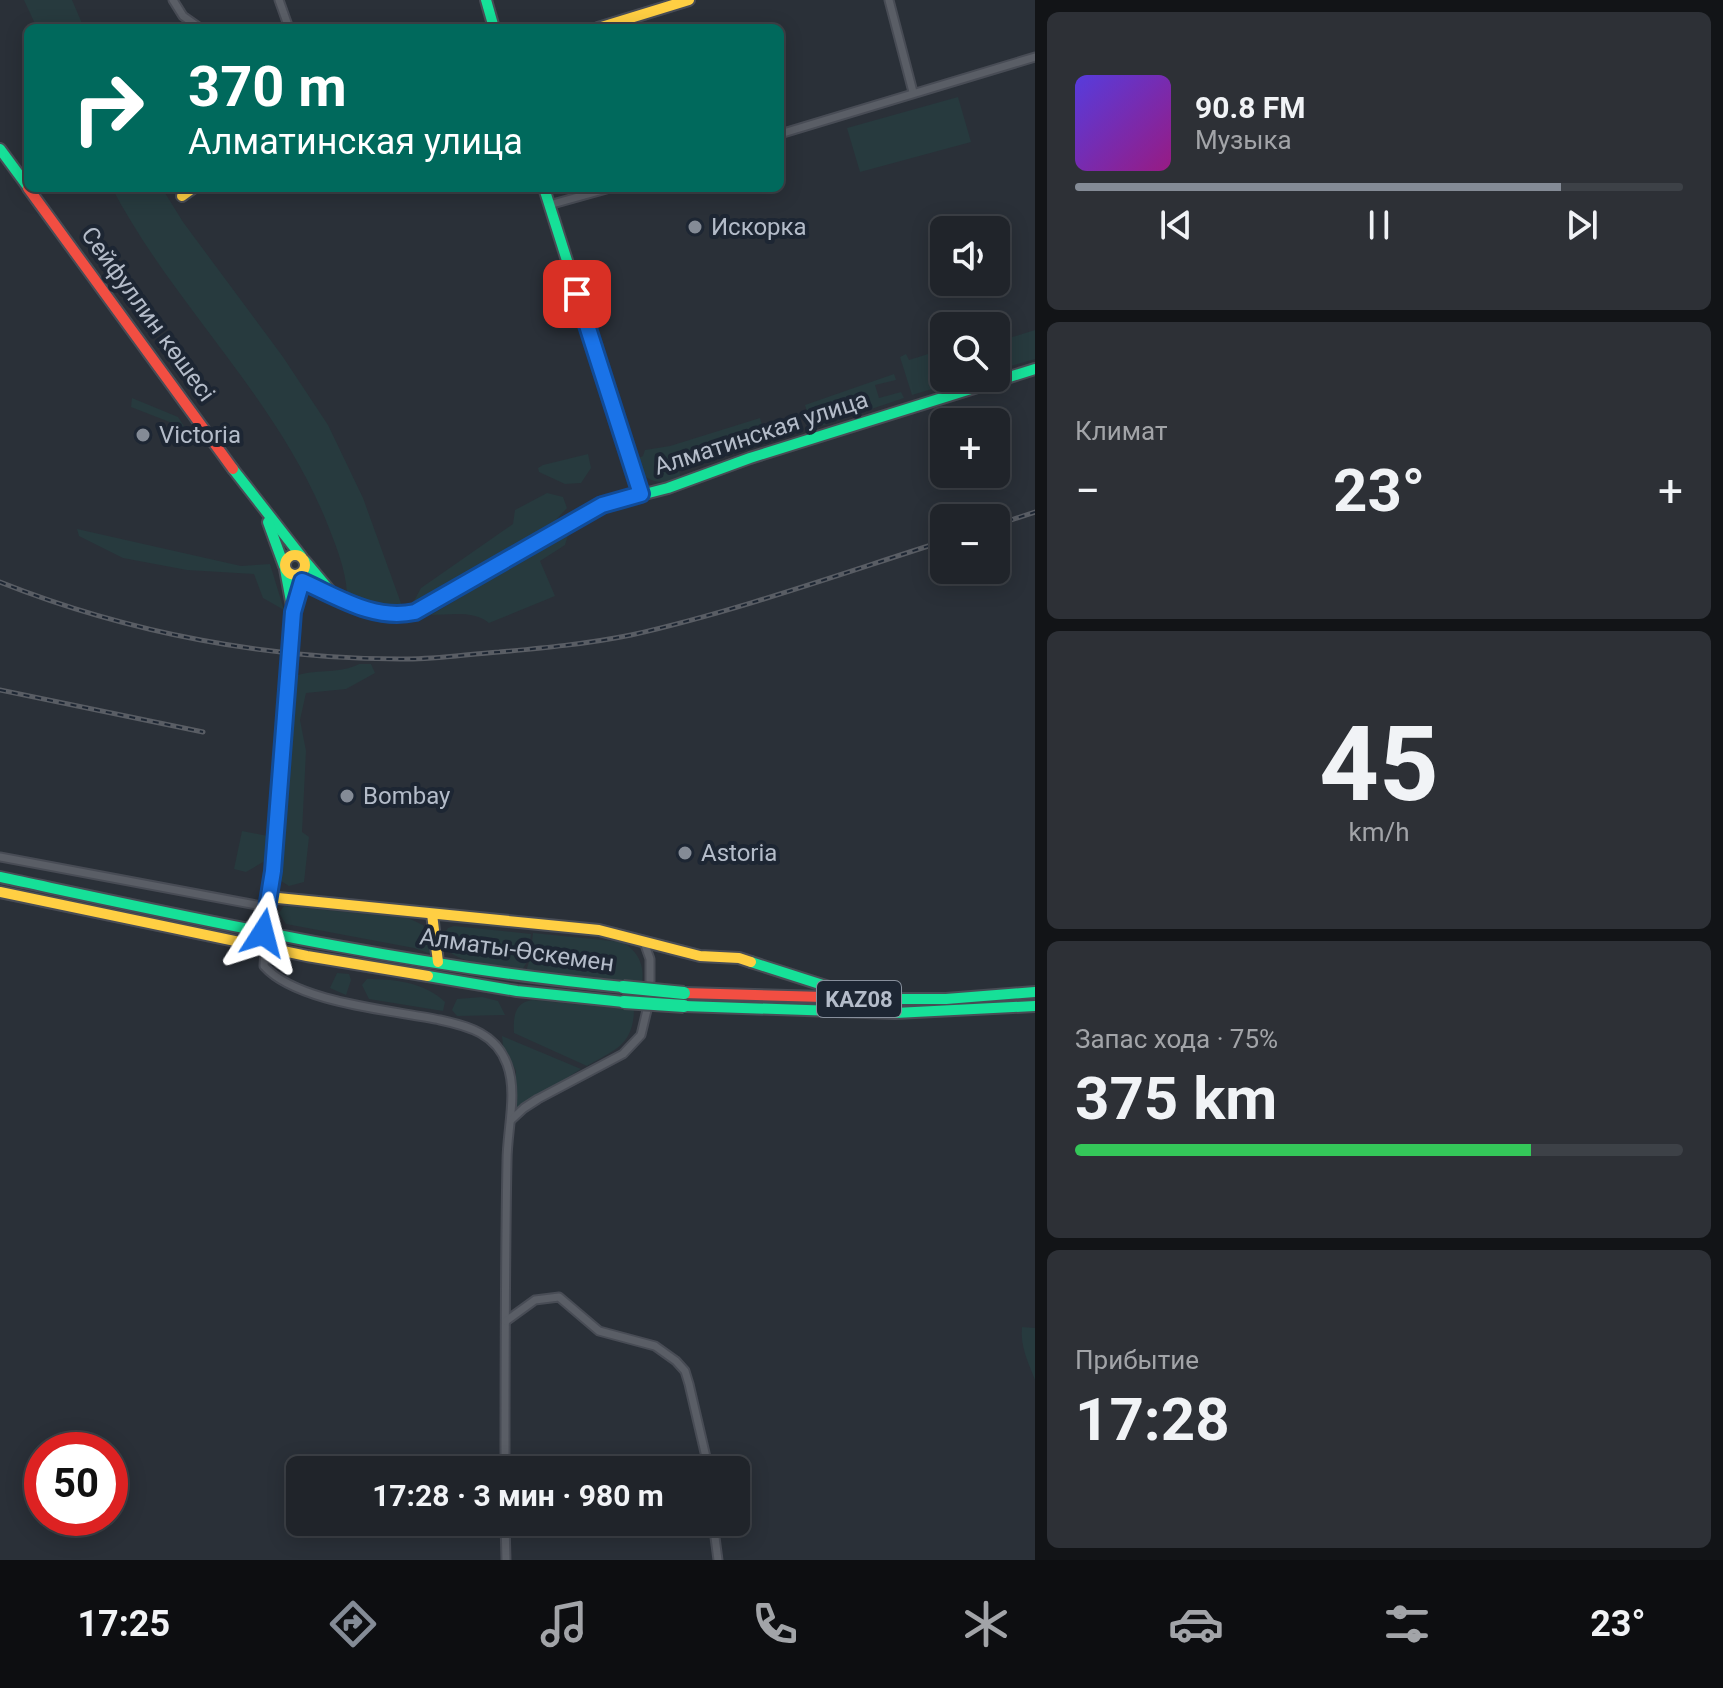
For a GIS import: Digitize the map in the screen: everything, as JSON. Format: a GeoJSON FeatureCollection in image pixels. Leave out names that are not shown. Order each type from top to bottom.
{"type":"FeatureCollection","features":[{"type":"Feature","properties":{"kind":"main road"},"geometry":{"type":"LineString","coordinates":[[486,0],[493,24]]}},
{"type":"Feature","properties":{"kind":"main road"},"geometry":{"type":"LineString","coordinates":[[611,24],[689,0]]}},
{"type":"Feature","properties":{"kind":"main road","name":"Сейфуллин көшесі"},"geometry":{"type":"LineString","coordinates":[[0,149],[24,182]]}},
{"type":"Feature","properties":{"kind":"main road","name":"Сейфуллин көшесі"},"geometry":{"type":"LineString","coordinates":[[31,192],[260,506]]}},
{"type":"Feature","properties":{"kind":"main road"},"geometry":{"type":"LineString","coordinates":[[545,192],[641,494]]}},
{"type":"Feature","properties":{"kind":"main road","name":"Алматинская улица"},"geometry":{"type":"LineString","coordinates":[[296,568],[353,605],[392,615],[415,612],[602,505],[668,488],[750,458],[1035,369]]}},
{"type":"Feature","properties":{"kind":"main road"},"geometry":{"type":"LineString","coordinates":[[260,506],[296,568],[335,596]]}},
{"type":"Feature","properties":{"kind":"main road"},"geometry":{"type":"LineString","coordinates":[[260,506],[296,568],[273,871],[263,933]]}},
{"type":"Feature","properties":{"kind":"main road"},"geometry":{"type":"LineString","coordinates":[[293,612],[296,568]]}},
{"type":"Feature","properties":{"kind":"main road","name":"Алматы-Өскемен"},"geometry":{"type":"LineString","coordinates":[[0,877],[351,950],[518,977],[623,987],[684,1000],[710,996],[946,999],[1035,992]]}},
{"type":"Feature","properties":{"kind":"main road","name":"Алматы-Өскемен"},"geometry":{"type":"LineString","coordinates":[[0,892],[265,947],[517,991],[624,1002],[684,1000],[895,1013],[1035,1006]]}},
{"type":"Feature","properties":{"kind":"main road"},"geometry":{"type":"LineString","coordinates":[[268,902],[599,930],[700,956],[739,958],[864,999]]}},
{"type":"Feature","properties":{"kind":"main road"},"geometry":{"type":"LineString","coordinates":[[432,914],[438,962]]}},
{"type":"Feature","properties":{"kind":"street"},"geometry":{"type":"LineString","coordinates":[[173,0],[183,16],[194,24]]}},
{"type":"Feature","properties":{"kind":"street"},"geometry":{"type":"LineString","coordinates":[[279,0],[288,24]]}},
{"type":"Feature","properties":{"kind":"street"},"geometry":{"type":"LineString","coordinates":[[889,0],[913,92]]}},
{"type":"Feature","properties":{"kind":"street"},"geometry":{"type":"LineString","coordinates":[[784,133],[1035,57]]}},
{"type":"Feature","properties":{"kind":"street"},"geometry":{"type":"LineString","coordinates":[[549,205],[596,192]]}},
{"type":"Feature","properties":{"kind":"street"},"geometry":{"type":"LineString","coordinates":[[0,857],[268,902]]}},
{"type":"Feature","properties":{"kind":"street"},"geometry":{"type":"LineString","coordinates":[[644,942],[650,959],[650,981]]}},
{"type":"Feature","properties":{"kind":"street"},"geometry":{"type":"LineString","coordinates":[[265,947],[264,966],[289,986],[353,1004],[460,1024],[482,1032],[497,1045],[507,1062],[511,1079],[507,1161],[505,1456]]}},
{"type":"Feature","properties":{"kind":"street"},"geometry":{"type":"LineString","coordinates":[[510,1122],[524,1108],[623,1054],[641,1035],[647,1010]]}},
{"type":"Feature","properties":{"kind":"street"},"geometry":{"type":"LineString","coordinates":[[506,1321],[535,1300],[559,1297],[599,1331],[642,1342],[666,1353],[685,1371],[706,1456]]}},
{"type":"Feature","properties":{"kind":"street"},"geometry":{"type":"LineString","coordinates":[[505,1536],[506,1560]]}},
{"type":"Feature","properties":{"kind":"street"},"geometry":{"type":"LineString","coordinates":[[715,1536],[718,1560]]}},
{"type":"Feature","properties":{"kind":"green space"},"geometry":{"type":"Polygon","coordinates":[[[24,0],[72,0],[82,24],[35,24],[24,0]]]}},
{"type":"Feature","properties":{"kind":"green space"},"geometry":{"type":"Polygon","coordinates":[[[958,97],[971,142],[860,172],[847,128],[958,97]]]}},
{"type":"Feature","properties":{"kind":"green space"},"geometry":{"type":"Polygon","coordinates":[[[114,192],[164,192],[328,425],[363,498],[402,606],[372,605],[347,594],[336,545],[304,473],[251,390],[137,230],[114,192]]]}},
{"type":"Feature","properties":{"kind":"green space"},"geometry":{"type":"Polygon","coordinates":[[[1035,330],[1035,359],[1011,366],[1010,338],[1035,330]]]}},
{"type":"Feature","properties":{"kind":"green space"},"geometry":{"type":"Polygon","coordinates":[[[930,353],[930,390],[912,395],[900,357],[906,354],[909,360],[930,353]]]}},
{"type":"Feature","properties":{"kind":"green space"},"geometry":{"type":"Polygon","coordinates":[[[894,374],[896,380],[875,385],[879,398],[901,392],[904,398],[812,429],[805,405],[894,374]]]}},
{"type":"Feature","properties":{"kind":"green space"},"geometry":{"type":"Polygon","coordinates":[[[132,398],[178,417],[185,428],[131,407],[132,398]]]}},
{"type":"Feature","properties":{"kind":"green space"},"geometry":{"type":"Polygon","coordinates":[[[760,418],[767,443],[679,470],[681,478],[665,482],[652,480],[641,473],[632,461],[643,456],[645,450],[670,446],[760,418]]]}},
{"type":"Feature","properties":{"kind":"green space"},"geometry":{"type":"Polygon","coordinates":[[[588,454],[591,468],[581,483],[565,484],[539,472],[538,468],[543,465],[588,454]]]}},
{"type":"Feature","properties":{"kind":"green space"},"geometry":{"type":"Polygon","coordinates":[[[547,493],[563,497],[567,508],[554,522],[422,601],[414,601],[421,588],[513,524],[515,510],[547,493]]]}},
{"type":"Feature","properties":{"kind":"green space"},"geometry":{"type":"Polygon","coordinates":[[[77,529],[241,566],[270,564],[284,610],[263,598],[254,574],[187,570],[123,558],[79,536],[77,529]]]}},
{"type":"Feature","properties":{"kind":"green space"},"geometry":{"type":"Polygon","coordinates":[[[569,532],[565,545],[540,561],[555,596],[489,623],[469,615],[431,615],[569,532]]]}},
{"type":"Feature","properties":{"kind":"green space"},"geometry":{"type":"Polygon","coordinates":[[[371,664],[375,673],[346,689],[306,693],[300,720],[306,751],[302,832],[309,837],[304,882],[289,886],[278,879],[277,867],[291,693],[298,675],[371,664]]]}},
{"type":"Feature","properties":{"kind":"green space"},"geometry":{"type":"Polygon","coordinates":[[[242,831],[271,839],[270,858],[246,872],[234,869],[242,831]]]}},
{"type":"Feature","properties":{"kind":"green space"},"geometry":{"type":"Polygon","coordinates":[[[284,906],[408,918],[423,925],[432,945],[431,954],[414,948],[286,924],[279,913],[284,906]]]}},
{"type":"Feature","properties":{"kind":"green space"},"geometry":{"type":"Polygon","coordinates":[[[454,926],[531,934],[527,962],[522,970],[484,965],[456,956],[446,949],[443,940],[448,928],[454,926]]]}},
{"type":"Feature","properties":{"kind":"green space"},"geometry":{"type":"Polygon","coordinates":[[[533,933],[622,942],[639,959],[642,984],[526,971],[533,933]]]}},
{"type":"Feature","properties":{"kind":"green space"},"geometry":{"type":"Polygon","coordinates":[[[337,973],[349,974],[351,980],[346,995],[330,988],[337,973]]]}},
{"type":"Feature","properties":{"kind":"green space"},"geometry":{"type":"Polygon","coordinates":[[[367,979],[398,981],[428,990],[445,1002],[443,1011],[369,999],[362,985],[367,979]]]}},
{"type":"Feature","properties":{"kind":"green space"},"geometry":{"type":"Polygon","coordinates":[[[482,997],[498,1001],[505,1015],[457,1016],[452,1010],[457,999],[482,997]]]}},
{"type":"Feature","properties":{"kind":"green space"},"geometry":{"type":"Polygon","coordinates":[[[533,1000],[634,1010],[633,1022],[620,1046],[587,1066],[514,1033],[518,1007],[533,1000]]]}},
{"type":"Feature","properties":{"kind":"green space"},"geometry":{"type":"Polygon","coordinates":[[[502,1036],[581,1069],[516,1110],[516,1071],[503,1046],[502,1036]]]}},
{"type":"Feature","properties":{"kind":"green space"},"geometry":{"type":"Polygon","coordinates":[[[1022,1327],[1035,1328],[1035,1380],[1023,1347],[1022,1327]]]}},
{"type":"Feature","properties":{"kind":"railway"},"geometry":{"type":"LineString","coordinates":[[1010,520],[1035,512]]}},
{"type":"Feature","properties":{"kind":"railway"},"geometry":{"type":"LineString","coordinates":[[0,582],[98,616],[201,640],[304,655],[419,659],[548,647],[631,635],[749,603],[930,545]]}},
{"type":"Feature","properties":{"kind":"railway"},"geometry":{"type":"LineString","coordinates":[[0,690],[203,732]]}},
{"type":"Feature","properties":{"kind":"traffic: fast"},"geometry":{"type":"LineString","coordinates":[[486,0],[493,24]]}},
{"type":"Feature","properties":{"kind":"traffic: fast"},"geometry":{"type":"LineString","coordinates":[[0,149],[24,182]]}},
{"type":"Feature","properties":{"kind":"traffic: fast"},"geometry":{"type":"LineString","coordinates":[[545,192],[641,494]]}},
{"type":"Feature","properties":{"kind":"traffic: fast"},"geometry":{"type":"LineString","coordinates":[[292,575],[366,608],[415,612],[602,505],[668,488],[750,458],[1035,369]]}},
{"type":"Feature","properties":{"kind":"traffic: fast"},"geometry":{"type":"LineString","coordinates":[[233,469],[301,556]]}},
{"type":"Feature","properties":{"kind":"traffic: fast"},"geometry":{"type":"LineString","coordinates":[[268,522],[284,566]]}},
{"type":"Feature","properties":{"kind":"traffic: fast"},"geometry":{"type":"LineString","coordinates":[[305,561],[331,592]]}},
{"type":"Feature","properties":{"kind":"traffic: fast"},"geometry":{"type":"LineString","coordinates":[[263,933],[273,871],[293,612],[285,569]]}},
{"type":"Feature","properties":{"kind":"traffic: fast"},"geometry":{"type":"LineString","coordinates":[[0,877],[388,955],[623,987]]}},
{"type":"Feature","properties":{"kind":"traffic: fast"},"geometry":{"type":"LineString","coordinates":[[751,962],[857,996]]}},
{"type":"Feature","properties":{"kind":"traffic: fast"},"geometry":{"type":"LineString","coordinates":[[428,976],[517,991],[624,1002]]}},
{"type":"Feature","properties":{"kind":"traffic: fast"},"geometry":{"type":"LineString","coordinates":[[623,987],[684,993]]}},
{"type":"Feature","properties":{"kind":"traffic: fast"},"geometry":{"type":"LineString","coordinates":[[894,999],[946,999],[1035,992]]}},
{"type":"Feature","properties":{"kind":"traffic: fast"},"geometry":{"type":"LineString","coordinates":[[624,1002],[684,1006]]}},
{"type":"Feature","properties":{"kind":"traffic: fast"},"geometry":{"type":"LineString","coordinates":[[684,1006],[895,1013],[1035,1006]]}},
{"type":"Feature","properties":{"kind":"traffic: slow"},"geometry":{"type":"LineString","coordinates":[[611,24],[689,0]]}},
{"type":"Feature","properties":{"kind":"traffic: slow"},"geometry":{"type":"LineString","coordinates":[[182,196],[188,192]]}},
{"type":"Feature","properties":{"kind":"traffic: slow"},"geometry":{"type":"LineString","coordinates":[[291,555],[299,555],[305,565],[299,575],[291,575],[285,569],[285,561],[291,555]]}},
{"type":"Feature","properties":{"kind":"traffic: slow"},"geometry":{"type":"LineString","coordinates":[[0,892],[307,956],[428,976]]}},
{"type":"Feature","properties":{"kind":"traffic: slow"},"geometry":{"type":"LineString","coordinates":[[268,897],[599,930],[700,956],[739,958],[751,962]]}},
{"type":"Feature","properties":{"kind":"traffic: slow"},"geometry":{"type":"LineString","coordinates":[[432,914],[438,962]]}},
{"type":"Feature","properties":{"kind":"traffic: jam"},"geometry":{"type":"LineString","coordinates":[[31,192],[233,469]]}},
{"type":"Feature","properties":{"kind":"traffic: jam"},"geometry":{"type":"LineString","coordinates":[[684,993],[894,999]]}},
{"type":"Feature","properties":{"kind":"place","name":"Искоркa"},"geometry":{"type":"Point","coordinates":[695,227]}},
{"type":"Feature","properties":{"kind":"place","name":"Victoria"},"geometry":{"type":"Point","coordinates":[143,435]}},
{"type":"Feature","properties":{"kind":"place","name":"Bombay"},"geometry":{"type":"Point","coordinates":[347,796]}},
{"type":"Feature","properties":{"kind":"place","name":"Astoria"},"geometry":{"type":"Point","coordinates":[685,853]}},
{"type":"Feature","properties":{"kind":"route"},"geometry":{"type":"LineString","coordinates":[[263,933],[273,871],[293,612],[302,581],[353,605],[379,613],[415,612],[602,505],[641,494],[577,294]]}}]}
